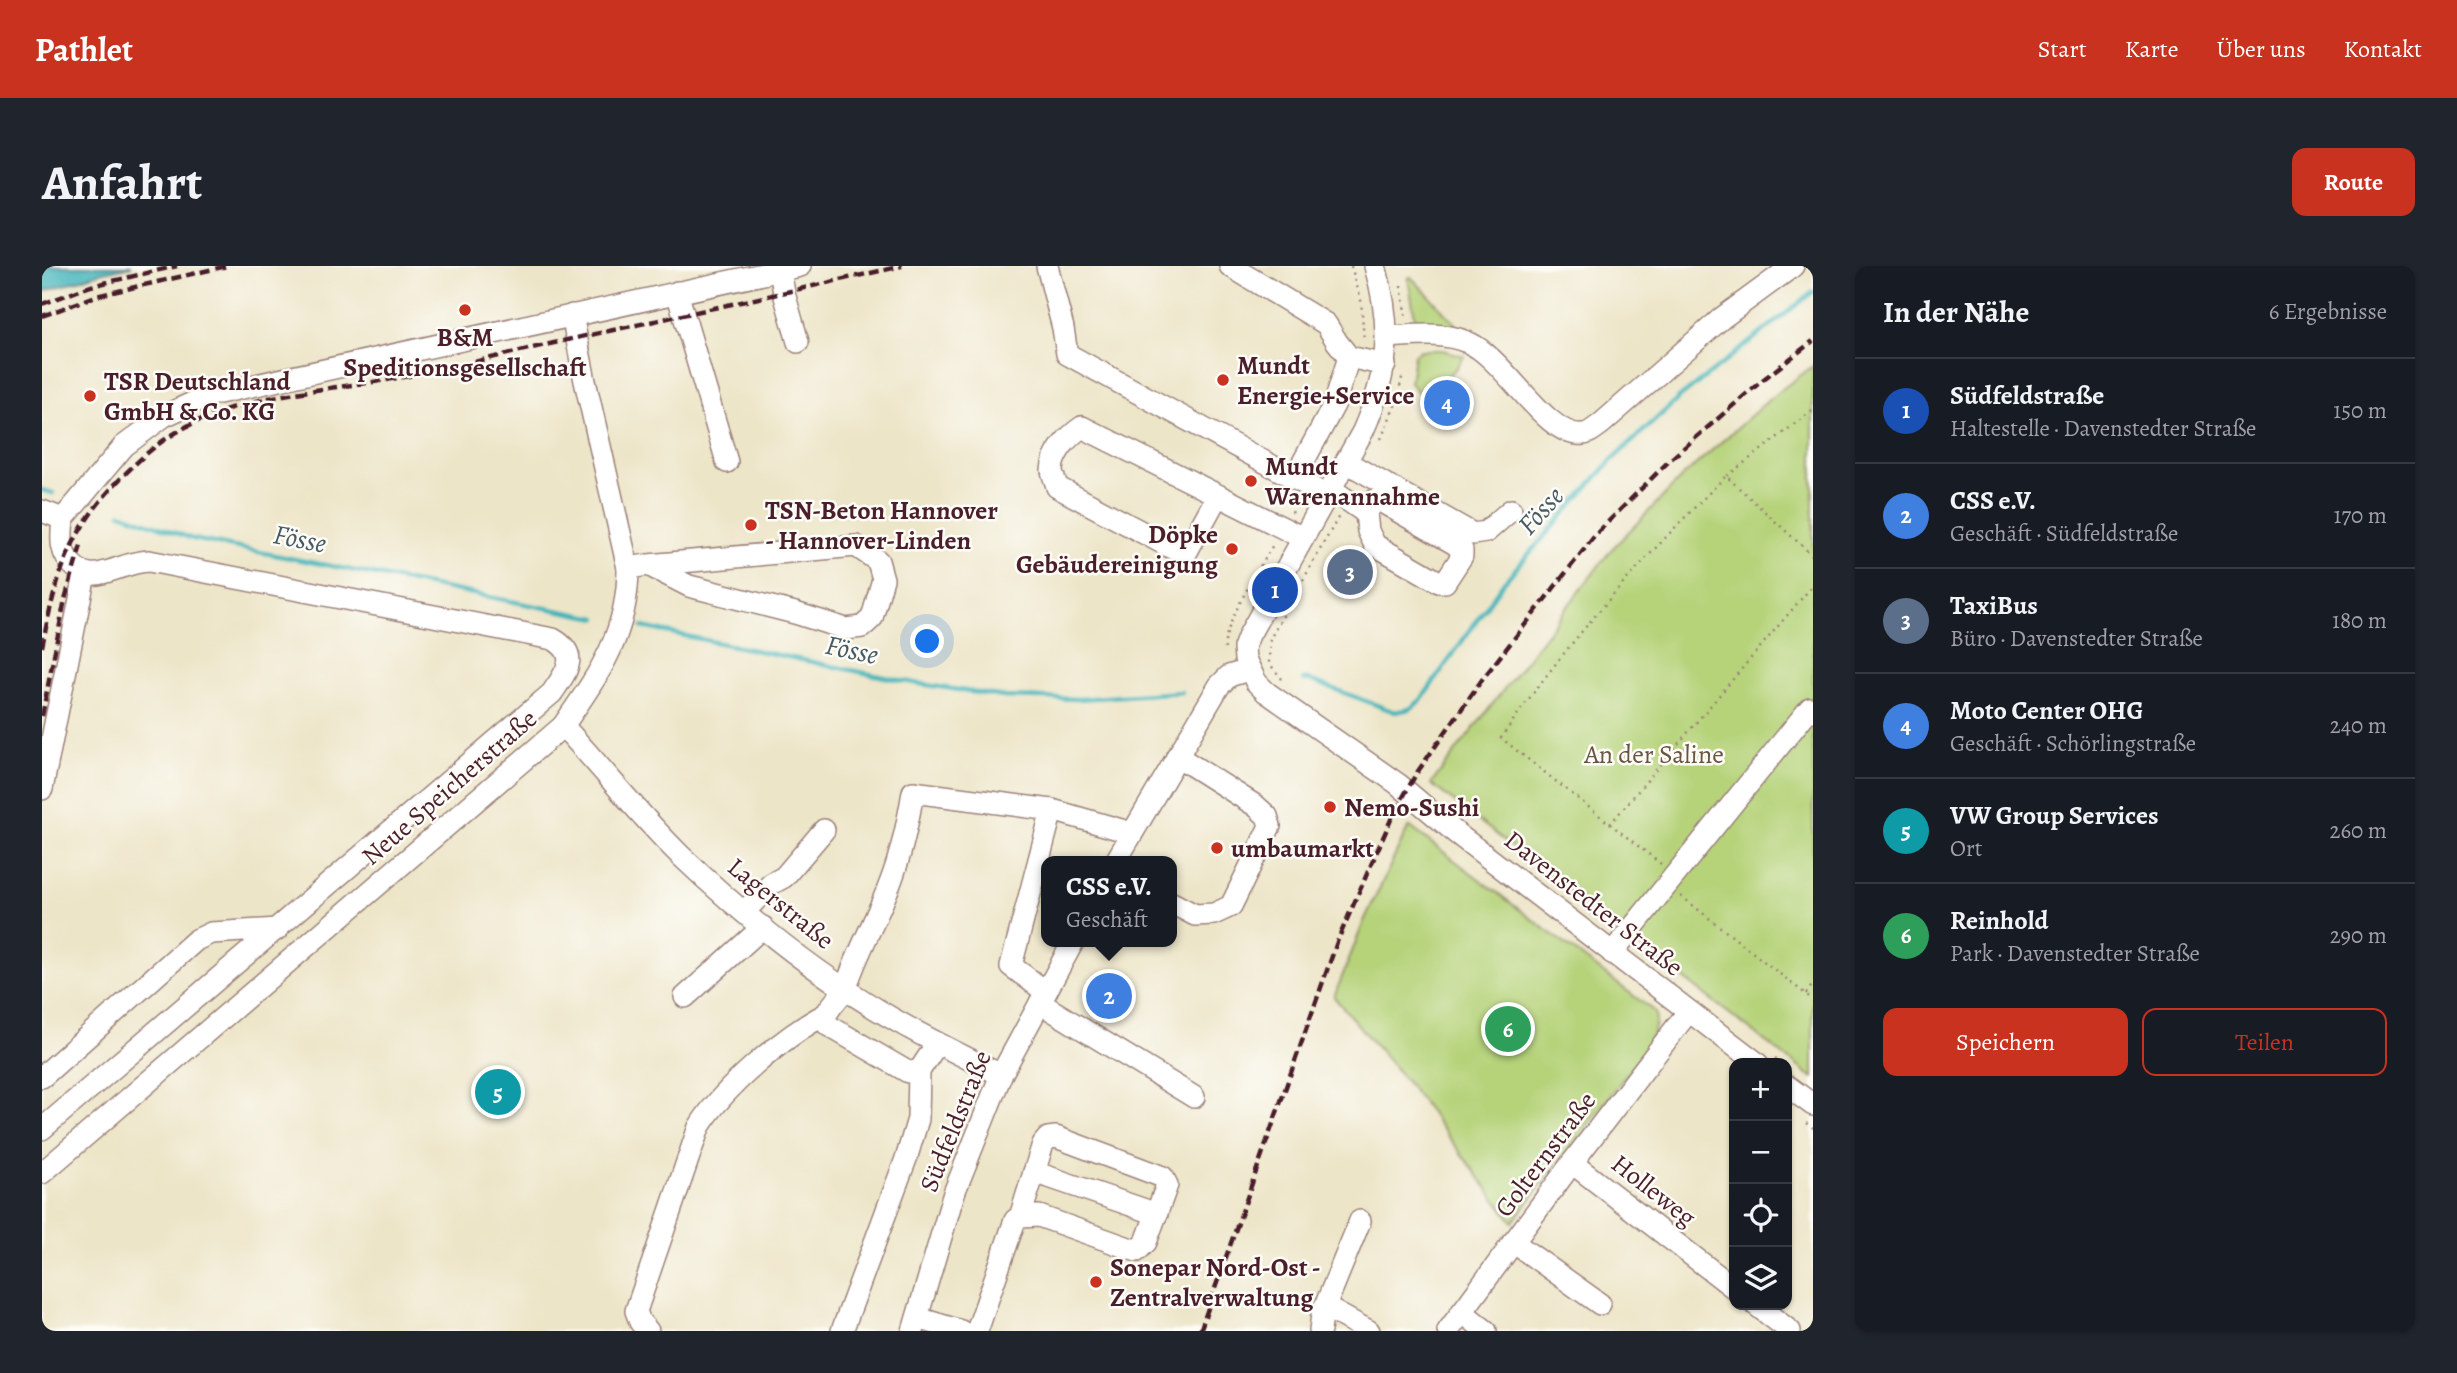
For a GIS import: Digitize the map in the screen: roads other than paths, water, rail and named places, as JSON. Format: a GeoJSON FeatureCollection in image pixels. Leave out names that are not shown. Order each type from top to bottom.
{"type":"FeatureCollection","features":[{"type":"Feature","properties":{"kind":"street"},"geometry":{"type":"LineString","coordinates":[[1047,266],[1067,354],[1294,479],[1329,493],[1366,513]]}},
{"type":"Feature","properties":{"kind":"street"},"geometry":{"type":"LineString","coordinates":[[1230,266],[1326,324],[1349,357],[1384,365]]}},
{"type":"Feature","properties":{"kind":"street"},"geometry":{"type":"LineString","coordinates":[[1119,856],[1219,686],[1229,676],[1248,670],[1244,648],[1249,635],[1346,462],[1376,402],[1387,337],[1384,295],[1375,266]]}},
{"type":"Feature","properties":{"kind":"street"},"geometry":{"type":"LineString","coordinates":[[42,1129],[552,693],[568,669],[569,655],[564,645],[553,639],[149,561],[131,562],[100,574],[85,574],[65,557],[61,542],[63,519],[124,446],[164,416],[210,395],[790,268],[798,342]]}},
{"type":"Feature","properties":{"kind":"street"},"geometry":{"type":"LineString","coordinates":[[1387,337],[1438,335],[1470,342],[1485,353],[1553,424],[1569,434],[1586,435],[1722,318],[1785,269]]}},
{"type":"Feature","properties":{"kind":"street"},"geometry":{"type":"LineString","coordinates":[[677,292],[727,462]]}},
{"type":"Feature","properties":{"kind":"street","name":"Neue Speicherstraße"},"geometry":{"type":"LineString","coordinates":[[42,1173],[563,726],[594,681],[618,634],[628,586],[638,567],[585,381],[572,315]]}},
{"type":"Feature","properties":{"kind":"street"},"geometry":{"type":"LineString","coordinates":[[1294,479],[1334,405],[1349,357]]}},
{"type":"Feature","properties":{"kind":"street"},"geometry":{"type":"LineString","coordinates":[[1218,495],[1185,555],[1057,487],[1052,470],[1069,436],[1082,427],[1218,495],[1303,538]]}},
{"type":"Feature","properties":{"kind":"street"},"geometry":{"type":"LineString","coordinates":[[1346,462],[1473,534],[1486,532],[1511,510]]}},
{"type":"Feature","properties":{"kind":"street"},"geometry":{"type":"LineString","coordinates":[[1375,500],[1382,502],[1455,544],[1462,550],[1462,556],[1445,582],[1439,582],[1375,545],[1370,540],[1366,513],[1375,500]]}},
{"type":"Feature","properties":{"kind":"street"},"geometry":{"type":"LineString","coordinates":[[42,512],[63,519]]}},
{"type":"Feature","properties":{"kind":"street"},"geometry":{"type":"LineString","coordinates":[[856,545],[878,561],[883,579],[872,618],[862,627],[846,629],[689,586],[638,567],[856,545]]}},
{"type":"Feature","properties":{"kind":"street"},"geometry":{"type":"LineString","coordinates":[[42,789],[85,574]]}},
{"type":"Feature","properties":{"kind":"street","name":"Davenstedter Straße"},"geometry":{"type":"LineString","coordinates":[[1248,670],[1266,692],[1398,784],[1456,833],[1750,1058]]}},
{"type":"Feature","properties":{"kind":"street"},"geometry":{"type":"LineString","coordinates":[[1612,953],[1810,708],[1813,711]]}},
{"type":"Feature","properties":{"kind":"street","name":"Lagerstraße"},"geometry":{"type":"LineString","coordinates":[[563,726],[680,855],[763,928],[887,1016],[1001,1075]]}},
{"type":"Feature","properties":{"kind":"street"},"geometry":{"type":"LineString","coordinates":[[1177,756],[1256,806],[1267,816],[1270,826],[1231,906],[1214,914],[1195,915],[1177,906]]}},
{"type":"Feature","properties":{"kind":"street"},"geometry":{"type":"LineString","coordinates":[[919,1071],[908,1072],[896,1067],[824,1021],[845,988],[852,966],[891,882],[906,836],[913,792],[1052,810],[1132,833]]}},
{"type":"Feature","properties":{"kind":"street"},"geometry":{"type":"LineString","coordinates":[[1052,810],[1011,966],[1043,998],[1194,1097]]}},
{"type":"Feature","properties":{"kind":"street"},"geometry":{"type":"LineString","coordinates":[[744,912],[771,884],[784,877],[824,830]]}},
{"type":"Feature","properties":{"kind":"street"},"geometry":{"type":"LineString","coordinates":[[685,997],[763,928]]}},
{"type":"Feature","properties":{"kind":"street"},"geometry":{"type":"LineString","coordinates":[[42,1077],[196,940],[211,933],[278,929]]}},
{"type":"Feature","properties":{"kind":"street","name":"Südfeldstraße"},"geometry":{"type":"LineString","coordinates":[[915,1325],[954,1193],[1001,1075],[1070,947]]}},
{"type":"Feature","properties":{"kind":"street","name":"Golternstraße"},"geometry":{"type":"LineString","coordinates":[[1448,1331],[1688,1012]]}},
{"type":"Feature","properties":{"kind":"street"},"geometry":{"type":"LineString","coordinates":[[648,1331],[640,1322],[636,1311],[699,1127],[730,1087],[802,1026],[826,1014]]}},
{"type":"Feature","properties":{"kind":"street"},"geometry":{"type":"LineString","coordinates":[[842,1331],[907,1156],[918,1119],[919,1071],[937,1044]]}},
{"type":"Feature","properties":{"kind":"street"},"geometry":{"type":"LineString","coordinates":[[1792,1090],[1813,1105]]}},
{"type":"Feature","properties":{"kind":"street"},"geometry":{"type":"LineString","coordinates":[[977,1331],[1016,1220],[1020,1217],[1043,1144],[1048,1138],[1056,1137],[1163,1177],[1167,1185],[1146,1242],[1137,1251],[1039,1216],[1020,1217]]}},
{"type":"Feature","properties":{"kind":"street","name":"Holleweg"},"geometry":{"type":"LineString","coordinates":[[1572,1163],[1729,1284]]}},
{"type":"Feature","properties":{"kind":"street"},"geometry":{"type":"LineString","coordinates":[[1034,1172],[1157,1214]]}},
{"type":"Feature","properties":{"kind":"street"},"geometry":{"type":"LineString","coordinates":[[1320,1331],[1325,1307],[1360,1220]]}},
{"type":"Feature","properties":{"kind":"street"},"geometry":{"type":"LineString","coordinates":[[1513,1242],[1600,1304]]}},
{"type":"Feature","properties":{"kind":"street"},"geometry":{"type":"LineString","coordinates":[[1325,1307],[1369,1331]]}},
{"type":"Feature","properties":{"kind":"street"},"geometry":{"type":"LineString","coordinates":[[1763,1310],[1790,1331]]}},
{"type":"Feature","properties":{"kind":"street"},"geometry":{"type":"LineString","coordinates":[[1462,1312],[1486,1331]]}},
{"type":"Feature","properties":{"kind":"street"},"geometry":{"type":"LineString","coordinates":[[915,1325],[961,1331]]}},
{"type":"Feature","properties":{"kind":"water"},"geometry":{"type":"Polygon","coordinates":[[[42,266],[132,266],[100,273],[42,292],[42,266]]]}},
{"type":"Feature","properties":{"kind":"waterway","name":"Fösse"},"geometry":{"type":"LineString","coordinates":[[1303,680],[1310,680],[1395,712],[1410,709],[1421,700],[1503,583],[1612,460],[1679,398],[1813,292]]}},
{"type":"Feature","properties":{"kind":"waterway","name":"Fösse"},"geometry":{"type":"LineString","coordinates":[[42,490],[53,493]]}},
{"type":"Feature","properties":{"kind":"waterway","name":"Fösse"},"geometry":{"type":"LineString","coordinates":[[121,513],[193,539],[597,618]]}},
{"type":"Feature","properties":{"kind":"waterway","name":"Fösse"},"geometry":{"type":"LineString","coordinates":[[642,627],[914,683],[1004,697],[1079,699],[1182,692]]}},
{"type":"Feature","properties":{"kind":"railway"},"geometry":{"type":"LineString","coordinates":[[42,304],[91,286],[177,266]]}},
{"type":"Feature","properties":{"kind":"railway"},"geometry":{"type":"LineString","coordinates":[[42,316],[96,296],[227,266]]}},
{"type":"Feature","properties":{"kind":"railway"},"geometry":{"type":"LineString","coordinates":[[42,647],[59,576],[89,517],[121,478],[144,456],[162,441],[195,422],[221,411],[277,396],[436,371],[902,266]]}},
{"type":"Feature","properties":{"kind":"railway"},"geometry":{"type":"LineString","coordinates":[[1200,1331],[1337,942],[1393,815],[1416,774],[1484,677],[1597,533],[1671,459],[1765,378],[1813,341]]}},
{"type":"Feature","properties":{"kind":"railway"},"geometry":{"type":"LineString","coordinates":[[42,716],[65,599],[82,542]]}},
{"type":"Feature","properties":{"kind":"place","name":"B&M Speditionsgesellschaft"},"geometry":{"type":"Point","coordinates":[465,310]}},
{"type":"Feature","properties":{"kind":"place","name":"Mundt Energie+Service"},"geometry":{"type":"Point","coordinates":[1223,380]}},
{"type":"Feature","properties":{"kind":"place","name":"TSR Deutschland GmbH & Co. KG"},"geometry":{"type":"Point","coordinates":[90,396]}},
{"type":"Feature","properties":{"kind":"place","name":"Moto Center OHG"},"geometry":{"type":"Point","coordinates":[1447,403]}},
{"type":"Feature","properties":{"kind":"place","name":"Mundt Warenannahme"},"geometry":{"type":"Point","coordinates":[1251,481]}},
{"type":"Feature","properties":{"kind":"place","name":"TSN-Beton Hannover - Hannover-Linden"},"geometry":{"type":"Point","coordinates":[751,525]}},
{"type":"Feature","properties":{"kind":"place","name":"Döpke Gebäudereinigung"},"geometry":{"type":"Point","coordinates":[1232,549]}},
{"type":"Feature","properties":{"kind":"place","name":"TaxiBus"},"geometry":{"type":"Point","coordinates":[1350,572]}},
{"type":"Feature","properties":{"kind":"place","name":"Südfeldstraße"},"geometry":{"type":"Point","coordinates":[1275,590]}},
{"type":"Feature","properties":{"kind":"place","name":"Nemo-Sushi"},"geometry":{"type":"Point","coordinates":[1330,807]}},
{"type":"Feature","properties":{"kind":"place","name":"umbaumarkt"},"geometry":{"type":"Point","coordinates":[1217,848]}},
{"type":"Feature","properties":{"kind":"place","name":"CSS e.V."},"geometry":{"type":"Point","coordinates":[1109,996]}},
{"type":"Feature","properties":{"kind":"place","name":"Reinhold"},"geometry":{"type":"Point","coordinates":[1508,1029]}},
{"type":"Feature","properties":{"kind":"place","name":"VW Group Services"},"geometry":{"type":"Point","coordinates":[498,1092]}},
{"type":"Feature","properties":{"kind":"place","name":"Sonepar Nord-Ost - Zentralverwaltung"},"geometry":{"type":"Point","coordinates":[1096,1282]}},
{"type":"Feature","properties":{"kind":"park label","name":"An der Saline"},"geometry":{"type":"Point","coordinates":[1654,754]}}]}
